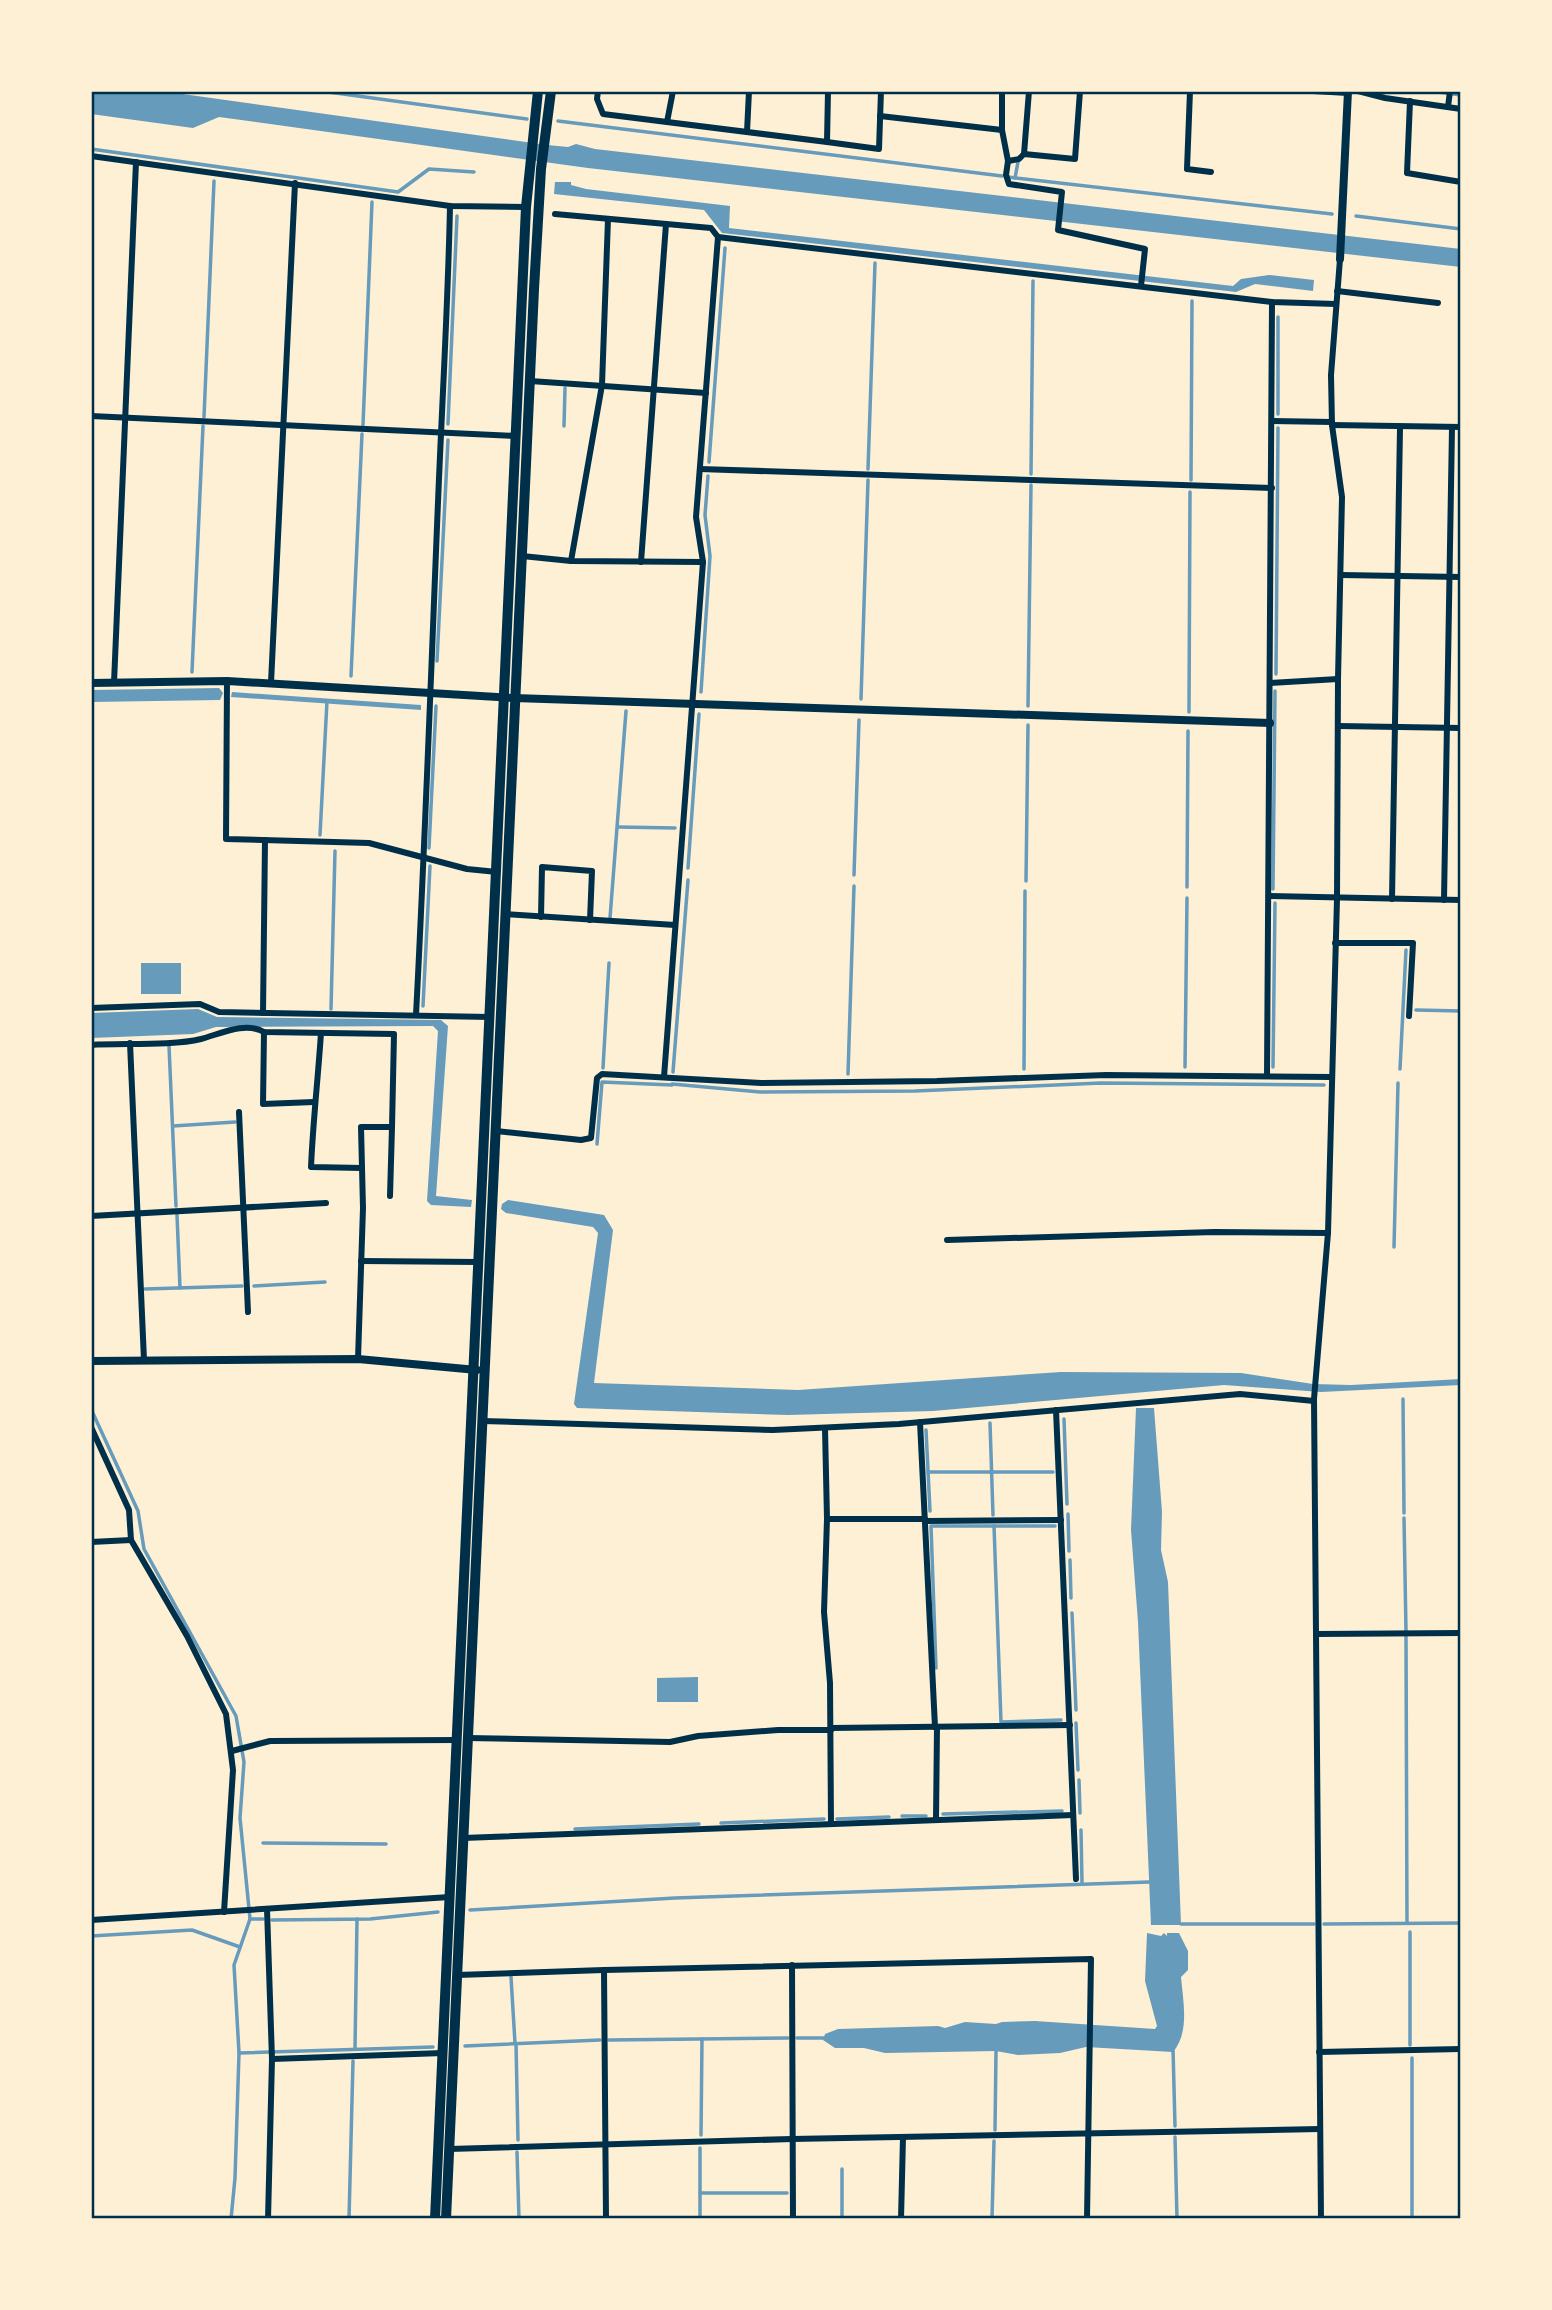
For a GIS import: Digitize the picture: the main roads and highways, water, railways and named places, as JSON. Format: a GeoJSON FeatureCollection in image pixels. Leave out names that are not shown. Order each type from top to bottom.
{"type":"FeatureCollection","features":[{"type":"Feature","properties":{"kind":"main road"},"geometry":{"type":"LineString","coordinates":[[435,2219],[450,1897],[482,1421],[478,1370],[478,1262],[496,872],[508,698],[522,556],[530,381],[535,168],[539,135],[538,91]]}},
{"type":"Feature","properties":{"kind":"main road"},"geometry":{"type":"LineString","coordinates":[[539,135],[551,91]]}},
{"type":"Feature","properties":{"kind":"main road"},"geometry":{"type":"LineString","coordinates":[[446,2219],[463,1838],[462,1739],[478,1370],[496,1131],[516,436],[526,207],[535,168]]}},
{"type":"Feature","properties":{"kind":"water"},"geometry":{"type":"Polygon","coordinates":[[[91,91],[161,91],[547,145],[568,147],[576,144],[595,149],[1461,249],[1461,267],[588,168],[219,117],[193,128],[91,114],[91,91]]]}},
{"type":"Feature","properties":{"kind":"water"},"geometry":{"type":"Polygon","coordinates":[[[555,182],[571,182],[571,185],[586,189],[730,206],[729,228],[1233,286],[1241,279],[1269,275],[1314,280],[1313,291],[1255,284],[1236,292],[722,233],[704,210],[554,194],[555,182]]]}},
{"type":"Feature","properties":{"kind":"water"},"geometry":{"type":"Polygon","coordinates":[[[219,688],[223,693],[220,700],[91,702],[91,690],[219,688]]]}},
{"type":"Feature","properties":{"kind":"water"},"geometry":{"type":"Polygon","coordinates":[[[232,692],[421,705],[421,710],[231,697],[232,692]]]}},
{"type":"Feature","properties":{"kind":"water"},"geometry":{"type":"Polygon","coordinates":[[[141,963],[181,963],[181,994],[141,994],[141,963]]]}},
{"type":"Feature","properties":{"kind":"water"},"geometry":{"type":"Polygon","coordinates":[[[198,1009],[217,1017],[441,1020],[448,1026],[436,1196],[472,1200],[471,1207],[431,1205],[427,1201],[438,1031],[433,1026],[216,1027],[193,1034],[91,1038],[91,1013],[198,1009]]]}},
{"type":"Feature","properties":{"kind":"water"},"geometry":{"type":"Polygon","coordinates":[[[508,1200],[604,1215],[613,1230],[594,1383],[798,1390],[1061,1372],[1241,1373],[1313,1384],[1351,1385],[1461,1379],[1461,1385],[1321,1392],[1224,1385],[933,1411],[788,1415],[577,1408],[574,1404],[598,1233],[593,1227],[506,1213],[501,1209],[502,1204],[508,1200]]]}},
{"type":"Feature","properties":{"kind":"water"},"geometry":{"type":"Polygon","coordinates":[[[1136,1408],[1154,1408],[1162,1512],[1161,1550],[1168,1582],[1181,1925],[1151,1925],[1138,1622],[1131,1530],[1136,1408]]]}},
{"type":"Feature","properties":{"kind":"water"},"geometry":{"type":"Polygon","coordinates":[[[698,1677],[698,1702],[657,1702],[657,1678],[698,1677]]]}},
{"type":"Feature","properties":{"kind":"water"},"geometry":{"type":"Polygon","coordinates":[[[1147,1933],[1161,1936],[1164,1933],[1167,1936],[1167,1933],[1179,1933],[1188,1951],[1188,1970],[1181,1977],[1184,2026],[1173,2052],[1086,2047],[1060,2053],[1018,2055],[996,2051],[885,2053],[864,2048],[835,2048],[823,2040],[825,2034],[838,2029],[945,2028],[965,2022],[996,2024],[1035,2021],[1155,2029],[1157,2026],[1145,1981],[1147,1933]]]}},
{"type":"Feature","properties":{"kind":"waterway"},"geometry":{"type":"LineString","coordinates":[[321,91],[527,119]]}},
{"type":"Feature","properties":{"kind":"waterway"},"geometry":{"type":"LineString","coordinates":[[1431,91],[1461,95]]}},
{"type":"Feature","properties":{"kind":"waterway"},"geometry":{"type":"LineString","coordinates":[[558,121],[1002,176]]}},
{"type":"Feature","properties":{"kind":"waterway"},"geometry":{"type":"LineString","coordinates":[[91,149],[398,192],[429,169],[474,172]]}},
{"type":"Feature","properties":{"kind":"waterway"},"geometry":{"type":"LineString","coordinates":[[1015,178],[1018,162]]}},
{"type":"Feature","properties":{"kind":"waterway"},"geometry":{"type":"LineString","coordinates":[[1008,177],[1332,214]]}},
{"type":"Feature","properties":{"kind":"waterway"},"geometry":{"type":"LineString","coordinates":[[204,417],[214,181]]}},
{"type":"Feature","properties":{"kind":"waterway"},"geometry":{"type":"LineString","coordinates":[[363,425],[372,202]]}},
{"type":"Feature","properties":{"kind":"waterway"},"geometry":{"type":"LineString","coordinates":[[448,424],[457,216]]}},
{"type":"Feature","properties":{"kind":"waterway"},"geometry":{"type":"LineString","coordinates":[[1356,216],[1461,229]]}},
{"type":"Feature","properties":{"kind":"waterway"},"geometry":{"type":"LineString","coordinates":[[709,462],[725,248]]}},
{"type":"Feature","properties":{"kind":"waterway"},"geometry":{"type":"LineString","coordinates":[[868,469],[875,263]]}},
{"type":"Feature","properties":{"kind":"waterway"},"geometry":{"type":"LineString","coordinates":[[1031,474],[1033,281]]}},
{"type":"Feature","properties":{"kind":"waterway"},"geometry":{"type":"LineString","coordinates":[[1191,480],[1192,301]]}},
{"type":"Feature","properties":{"kind":"waterway"},"geometry":{"type":"LineString","coordinates":[[1278,317],[1278,414]]}},
{"type":"Feature","properties":{"kind":"waterway"},"geometry":{"type":"LineString","coordinates":[[564,426],[565,388]]}},
{"type":"Feature","properties":{"kind":"waterway"},"geometry":{"type":"LineString","coordinates":[[192,672],[203,426]]}},
{"type":"Feature","properties":{"kind":"waterway"},"geometry":{"type":"LineString","coordinates":[[1276,674],[1278,428]]}},
{"type":"Feature","properties":{"kind":"waterway"},"geometry":{"type":"LineString","coordinates":[[351,676],[362,434]]}},
{"type":"Feature","properties":{"kind":"waterway"},"geometry":{"type":"LineString","coordinates":[[437,661],[448,440]]}},
{"type":"Feature","properties":{"kind":"waterway"},"geometry":{"type":"LineString","coordinates":[[701,692],[710,556],[705,515],[708,476]]}},
{"type":"Feature","properties":{"kind":"waterway"},"geometry":{"type":"LineString","coordinates":[[861,699],[868,480]]}},
{"type":"Feature","properties":{"kind":"waterway"},"geometry":{"type":"LineString","coordinates":[[1028,706],[1031,485]]}},
{"type":"Feature","properties":{"kind":"waterway"},"geometry":{"type":"LineString","coordinates":[[1189,712],[1190,492]]}},
{"type":"Feature","properties":{"kind":"waterway"},"geometry":{"type":"LineString","coordinates":[[1273,889],[1275,691]]}},
{"type":"Feature","properties":{"kind":"waterway"},"geometry":{"type":"LineString","coordinates":[[320,835],[327,701]]}},
{"type":"Feature","properties":{"kind":"waterway"},"geometry":{"type":"LineString","coordinates":[[429,848],[436,706]]}},
{"type":"Feature","properties":{"kind":"waterway"},"geometry":{"type":"LineString","coordinates":[[610,918],[626,711]]}},
{"type":"Feature","properties":{"kind":"waterway"},"geometry":{"type":"LineString","coordinates":[[688,868],[699,714]]}},
{"type":"Feature","properties":{"kind":"waterway"},"geometry":{"type":"LineString","coordinates":[[854,875],[859,720]]}},
{"type":"Feature","properties":{"kind":"waterway"},"geometry":{"type":"LineString","coordinates":[[1026,881],[1028,725]]}},
{"type":"Feature","properties":{"kind":"waterway"},"geometry":{"type":"LineString","coordinates":[[1187,887],[1188,731]]}},
{"type":"Feature","properties":{"kind":"waterway"},"geometry":{"type":"LineString","coordinates":[[618,827],[675,828]]}},
{"type":"Feature","properties":{"kind":"waterway"},"geometry":{"type":"LineString","coordinates":[[331,1009],[335,851]]}},
{"type":"Feature","properties":{"kind":"waterway"},"geometry":{"type":"LineString","coordinates":[[423,1006],[430,866]]}},
{"type":"Feature","properties":{"kind":"waterway"},"geometry":{"type":"LineString","coordinates":[[673,1072],[688,880]]}},
{"type":"Feature","properties":{"kind":"waterway"},"geometry":{"type":"LineString","coordinates":[[848,1074],[854,886]]}},
{"type":"Feature","properties":{"kind":"waterway"},"geometry":{"type":"LineString","coordinates":[[1024,1069],[1025,891]]}},
{"type":"Feature","properties":{"kind":"waterway"},"geometry":{"type":"LineString","coordinates":[[1185,1067],[1187,898]]}},
{"type":"Feature","properties":{"kind":"waterway"},"geometry":{"type":"LineString","coordinates":[[1273,1067],[1275,903]]}},
{"type":"Feature","properties":{"kind":"waterway"},"geometry":{"type":"LineString","coordinates":[[1400,1069],[1406,950]]}},
{"type":"Feature","properties":{"kind":"waterway"},"geometry":{"type":"LineString","coordinates":[[603,1068],[609,963]]}},
{"type":"Feature","properties":{"kind":"waterway"},"geometry":{"type":"LineString","coordinates":[[1416,1010],[1461,1011]]}},
{"type":"Feature","properties":{"kind":"waterway"},"geometry":{"type":"LineString","coordinates":[[169,1046],[176,1206]]}},
{"type":"Feature","properties":{"kind":"waterway"},"geometry":{"type":"LineString","coordinates":[[597,1144],[602,1082],[672,1085]]}},
{"type":"Feature","properties":{"kind":"waterway"},"geometry":{"type":"LineString","coordinates":[[672,1084],[760,1092],[915,1091],[1101,1083],[1324,1085]]}},
{"type":"Feature","properties":{"kind":"waterway"},"geometry":{"type":"LineString","coordinates":[[1394,1247],[1398,1083]]}},
{"type":"Feature","properties":{"kind":"waterway"},"geometry":{"type":"LineString","coordinates":[[173,1126],[235,1122]]}},
{"type":"Feature","properties":{"kind":"waterway"},"geometry":{"type":"LineString","coordinates":[[177,1215],[180,1288]]}},
{"type":"Feature","properties":{"kind":"waterway"},"geometry":{"type":"LineString","coordinates":[[254,1286],[325,1282]]}},
{"type":"Feature","properties":{"kind":"waterway"},"geometry":{"type":"LineString","coordinates":[[145,1289],[242,1286]]}},
{"type":"Feature","properties":{"kind":"waterway"},"geometry":{"type":"LineString","coordinates":[[1403,1399],[1404,1513]]}},
{"type":"Feature","properties":{"kind":"waterway"},"geometry":{"type":"LineString","coordinates":[[91,1409],[138,1511],[144,1549],[236,1716],[244,1762],[240,1818],[250,1919],[234,1965],[239,2053],[231,2219]]}},
{"type":"Feature","properties":{"kind":"waterway"},"geometry":{"type":"LineString","coordinates":[[1064,1419],[1067,1504]]}},
{"type":"Feature","properties":{"kind":"waterway"},"geometry":{"type":"LineString","coordinates":[[990,1423],[993,1515]]}},
{"type":"Feature","properties":{"kind":"waterway"},"geometry":{"type":"LineString","coordinates":[[926,1430],[930,1511]]}},
{"type":"Feature","properties":{"kind":"waterway"},"geometry":{"type":"LineString","coordinates":[[928,1472],[1053,1472]]}},
{"type":"Feature","properties":{"kind":"waterway"},"geometry":{"type":"LineString","coordinates":[[1068,1514],[1069,1551]]}},
{"type":"Feature","properties":{"kind":"waterway"},"geometry":{"type":"LineString","coordinates":[[1404,1518],[1406,1631]]}},
{"type":"Feature","properties":{"kind":"waterway"},"geometry":{"type":"LineString","coordinates":[[936,1668],[931,1526],[1055,1526]]}},
{"type":"Feature","properties":{"kind":"waterway"},"geometry":{"type":"LineString","coordinates":[[994,1526],[1001,1722],[1061,1720]]}},
{"type":"Feature","properties":{"kind":"waterway"},"geometry":{"type":"LineString","coordinates":[[1070,1560],[1071,1598]]}},
{"type":"Feature","properties":{"kind":"waterway"},"geometry":{"type":"LineString","coordinates":[[1072,1613],[1076,1710]]}},
{"type":"Feature","properties":{"kind":"waterway"},"geometry":{"type":"LineString","coordinates":[[1406,1637],[1407,1923]]}},
{"type":"Feature","properties":{"kind":"waterway"},"geometry":{"type":"LineString","coordinates":[[1076,1723],[1078,1770]]}},
{"type":"Feature","properties":{"kind":"waterway"},"geometry":{"type":"LineString","coordinates":[[1079,1780],[1080,1813]]}},
{"type":"Feature","properties":{"kind":"waterway"},"geometry":{"type":"LineString","coordinates":[[943,1814],[1062,1811]]}},
{"type":"Feature","properties":{"kind":"waterway"},"geometry":{"type":"LineString","coordinates":[[902,1816],[926,1816]]}},
{"type":"Feature","properties":{"kind":"waterway"},"geometry":{"type":"LineString","coordinates":[[837,1819],[889,1817]]}},
{"type":"Feature","properties":{"kind":"waterway"},"geometry":{"type":"LineString","coordinates":[[721,1823],[824,1819]]}},
{"type":"Feature","properties":{"kind":"waterway"},"geometry":{"type":"LineString","coordinates":[[575,1829],[699,1824]]}},
{"type":"Feature","properties":{"kind":"waterway"},"geometry":{"type":"LineString","coordinates":[[1081,1830],[1082,1883]]}},
{"type":"Feature","properties":{"kind":"waterway"},"geometry":{"type":"LineString","coordinates":[[263,1843],[386,1844]]}},
{"type":"Feature","properties":{"kind":"waterway"},"geometry":{"type":"LineString","coordinates":[[470,1910],[675,1898],[1149,1882]]}},
{"type":"Feature","properties":{"kind":"waterway"},"geometry":{"type":"LineString","coordinates":[[272,1920],[370,1919],[438,1912]]}},
{"type":"Feature","properties":{"kind":"waterway"},"geometry":{"type":"LineString","coordinates":[[250,1919],[263,1919]]}},
{"type":"Feature","properties":{"kind":"waterway"},"geometry":{"type":"LineString","coordinates":[[355,2049],[357,1919]]}},
{"type":"Feature","properties":{"kind":"waterway"},"geometry":{"type":"LineString","coordinates":[[1324,1924],[1461,1923]]}},
{"type":"Feature","properties":{"kind":"waterway"},"geometry":{"type":"LineString","coordinates":[[1181,1924],[1314,1924]]}},
{"type":"Feature","properties":{"kind":"waterway"},"geometry":{"type":"LineString","coordinates":[[91,1936],[192,1930],[240,1947]]}},
{"type":"Feature","properties":{"kind":"waterway"},"geometry":{"type":"LineString","coordinates":[[1410,1932],[1410,2045]]}},
{"type":"Feature","properties":{"kind":"waterway"},"geometry":{"type":"LineString","coordinates":[[511,1977],[515,2043]]}},
{"type":"Feature","properties":{"kind":"waterway"},"geometry":{"type":"LineString","coordinates":[[609,2040],[788,2038]]}},
{"type":"Feature","properties":{"kind":"waterway"},"geometry":{"type":"LineString","coordinates":[[797,2038],[827,2038]]}},
{"type":"Feature","properties":{"kind":"waterway"},"geometry":{"type":"LineString","coordinates":[[701,2135],[702,2039]]}},
{"type":"Feature","properties":{"kind":"waterway"},"geometry":{"type":"LineString","coordinates":[[465,2046],[600,2040]]}},
{"type":"Feature","properties":{"kind":"waterway"},"geometry":{"type":"LineString","coordinates":[[516,2044],[518,2140]]}},
{"type":"Feature","properties":{"kind":"waterway"},"geometry":{"type":"LineString","coordinates":[[239,2053],[433,2047]]}},
{"type":"Feature","properties":{"kind":"waterway"},"geometry":{"type":"LineString","coordinates":[[1173,2049],[1175,2126]]}},
{"type":"Feature","properties":{"kind":"waterway"},"geometry":{"type":"LineString","coordinates":[[995,2130],[996,2051]]}},
{"type":"Feature","properties":{"kind":"waterway"},"geometry":{"type":"LineString","coordinates":[[1412,2058],[1412,2219]]}},
{"type":"Feature","properties":{"kind":"waterway"},"geometry":{"type":"LineString","coordinates":[[349,2219],[353,2061]]}},
{"type":"Feature","properties":{"kind":"waterway"},"geometry":{"type":"LineString","coordinates":[[1175,2137],[1177,2219]]}},
{"type":"Feature","properties":{"kind":"waterway"},"geometry":{"type":"LineString","coordinates":[[992,2219],[994,2141]]}},
{"type":"Feature","properties":{"kind":"waterway"},"geometry":{"type":"LineString","coordinates":[[700,2148],[700,2219]]}},
{"type":"Feature","properties":{"kind":"waterway"},"geometry":{"type":"LineString","coordinates":[[517,2152],[519,2219]]}},
{"type":"Feature","properties":{"kind":"waterway"},"geometry":{"type":"LineString","coordinates":[[842,2169],[842,2219]]}},
{"type":"Feature","properties":{"kind":"waterway"},"geometry":{"type":"LineString","coordinates":[[700,2193],[787,2193]]}}]}
